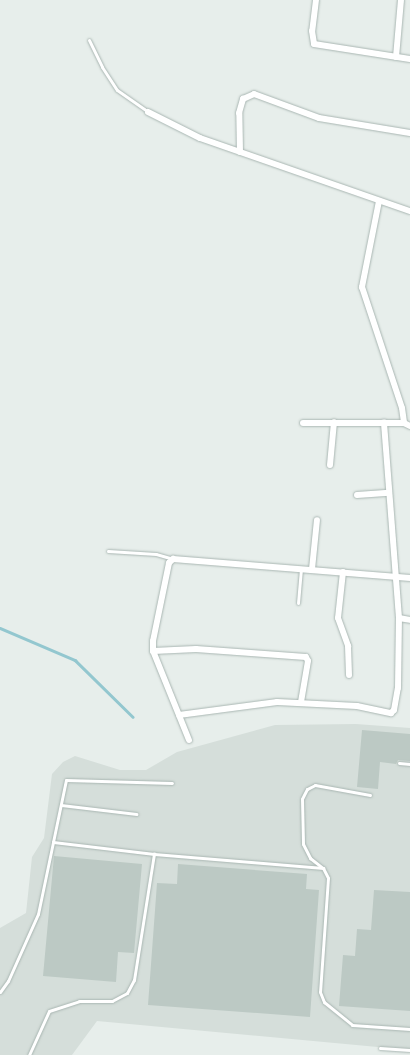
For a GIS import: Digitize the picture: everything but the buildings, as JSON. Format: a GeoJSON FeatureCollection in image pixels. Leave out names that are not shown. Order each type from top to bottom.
{"type":"FeatureCollection","features":[{"type":"Feature","properties":{"kind":"street"},"geometry":{"type":"LineString","coordinates":[[316,0],[312,31],[314,44],[410,59]]}},
{"type":"Feature","properties":{"kind":"street"},"geometry":{"type":"LineString","coordinates":[[396,57],[401,0]]}},
{"type":"Feature","properties":{"kind":"street"},"geometry":{"type":"LineString","coordinates":[[240,152],[239,113],[243,99],[254,94],[319,118],[410,133]]}},
{"type":"Feature","properties":{"kind":"street"},"geometry":{"type":"LineString","coordinates":[[148,112],[200,138],[410,211]]}},
{"type":"Feature","properties":{"kind":"street"},"geometry":{"type":"LineString","coordinates":[[379,201],[362,286],[365,301],[402,408],[404,423]]}},
{"type":"Feature","properties":{"kind":"street"},"geometry":{"type":"LineString","coordinates":[[330,465],[334,422]]}},
{"type":"Feature","properties":{"kind":"street"},"geometry":{"type":"LineString","coordinates":[[303,423],[404,423],[410,426]]}},
{"type":"Feature","properties":{"kind":"street"},"geometry":{"type":"LineString","coordinates":[[179,715],[277,702],[357,706],[391,713],[394,710],[398,688],[399,618],[384,423]]}},
{"type":"Feature","properties":{"kind":"street"},"geometry":{"type":"LineString","coordinates":[[357,495],[389,492]]}},
{"type":"Feature","properties":{"kind":"street"},"geometry":{"type":"LineString","coordinates":[[312,570],[317,520]]}},
{"type":"Feature","properties":{"kind":"street"},"geometry":{"type":"LineString","coordinates":[[189,740],[153,651],[153,640],[169,563],[173,559],[301,568],[410,578]]}},
{"type":"Feature","properties":{"kind":"street"},"geometry":{"type":"LineString","coordinates":[[343,572],[338,618],[348,646],[349,675]]}},
{"type":"Feature","properties":{"kind":"street"},"geometry":{"type":"LineString","coordinates":[[399,618],[410,620]]}},
{"type":"Feature","properties":{"kind":"street"},"geometry":{"type":"LineString","coordinates":[[153,651],[196,649],[306,657],[308,661],[301,702]]}},
{"type":"Feature","properties":{"kind":"lane"},"geometry":{"type":"LineString","coordinates":[[89,40],[102,67],[117,90],[148,112]]}},
{"type":"Feature","properties":{"kind":"lane"},"geometry":{"type":"LineString","coordinates":[[108,551],[156,554],[173,559]]}},
{"type":"Feature","properties":{"kind":"lane"},"geometry":{"type":"LineString","coordinates":[[298,603],[301,568]]}},
{"type":"Feature","properties":{"kind":"lane"},"geometry":{"type":"LineString","coordinates":[[399,763],[410,764]]}},
{"type":"Feature","properties":{"kind":"lane"},"geometry":{"type":"LineString","coordinates":[[0,992],[8,981],[38,914],[66,780],[70,778],[172,783]]}},
{"type":"Feature","properties":{"kind":"lane"},"geometry":{"type":"LineString","coordinates":[[370,795],[315,785],[307,789],[302,799],[303,844],[310,858],[323,868],[328,878],[320,992],[324,1002],[352,1025],[410,1030]]}},
{"type":"Feature","properties":{"kind":"lane"},"geometry":{"type":"LineString","coordinates":[[61,805],[136,814]]}},
{"type":"Feature","properties":{"kind":"lane"},"geometry":{"type":"LineString","coordinates":[[53,842],[154,854],[323,868]]}},
{"type":"Feature","properties":{"kind":"lane"},"geometry":{"type":"LineString","coordinates":[[29,1055],[49,1011],[79,1001],[112,1001],[127,993],[134,980],[154,854]]}},
{"type":"Feature","properties":{"kind":"lane"},"geometry":{"type":"LineString","coordinates":[[380,1048],[410,1050]]}},
{"type":"Feature","properties":{"kind":"shaded area"},"geometry":{"type":"Polygon","coordinates":[[[356,724],[410,728],[410,1050],[97,1021],[72,1055],[0,1055],[0,928],[26,913],[32,857],[44,838],[52,774],[63,762],[75,756],[120,770],[146,770],[177,752],[275,725],[356,724]]]}},
{"type":"Feature","properties":{"kind":"waterway"},"geometry":{"type":"LineString","coordinates":[[0,628],[75,660],[133,717]]}}]}
